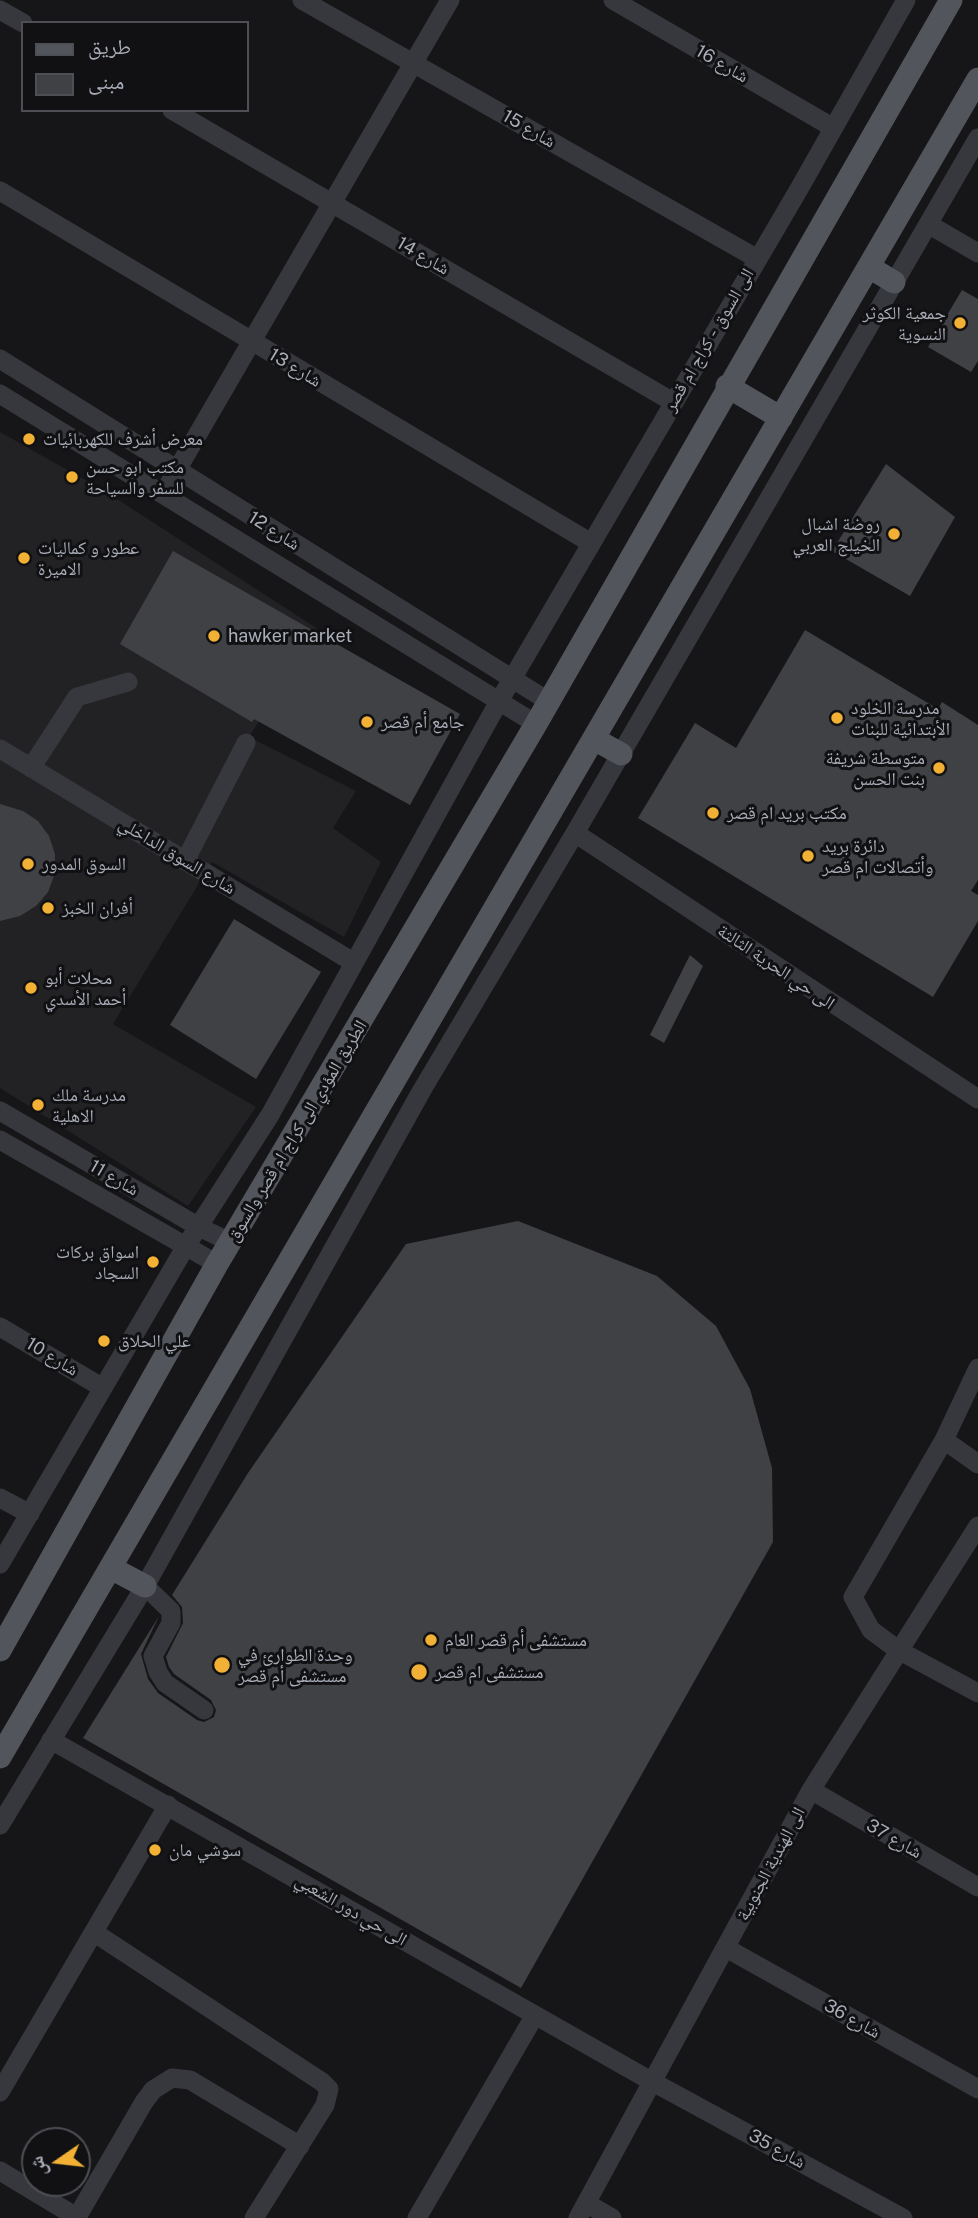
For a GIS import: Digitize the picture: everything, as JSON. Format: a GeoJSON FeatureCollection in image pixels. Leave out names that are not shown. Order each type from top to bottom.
{"type":"FeatureCollection","features":[{"type":"Feature","properties":{"kind":"main road","name":"الطريق المؤدي الى كراج ام قصر والسوق"},"geometry":{"type":"LineString","coordinates":[[0,1650],[217,1264],[536,724],[727,386],[951,0]]}},
{"type":"Feature","properties":{"kind":"main road"},"geometry":{"type":"LineString","coordinates":[[0,1757],[978,79]]}},
{"type":"Feature","properties":{"kind":"main road"},"geometry":{"type":"LineString","coordinates":[[869,267],[894,282]]}},
{"type":"Feature","properties":{"kind":"main road"},"geometry":{"type":"LineString","coordinates":[[727,386],[781,418]]}},
{"type":"Feature","properties":{"kind":"main road"},"geometry":{"type":"LineString","coordinates":[[594,740],[621,754]]}},
{"type":"Feature","properties":{"kind":"main road"},"geometry":{"type":"LineString","coordinates":[[111,1568],[145,1586]]}},
{"type":"Feature","properties":{"kind":"street","name":"شارع 15"},"geometry":{"type":"LineString","coordinates":[[302,0],[756,258]]}},
{"type":"Feature","properties":{"kind":"street"},"geometry":{"type":"LineString","coordinates":[[163,494],[253,344],[331,203],[450,0]]}},
{"type":"Feature","properties":{"kind":"street","name":"شارع 16"},"geometry":{"type":"LineString","coordinates":[[612,0],[832,127]]}},
{"type":"Feature","properties":{"kind":"street","name":"الى السوق - كراج ام قصر"},"geometry":{"type":"LineString","coordinates":[[0,1563],[186,1246],[270,1115],[498,703],[756,258],[799,189],[906,0]]}},
{"type":"Feature","properties":{"kind":"street"},"geometry":{"type":"LineString","coordinates":[[0,10],[21,22]]}},
{"type":"Feature","properties":{"kind":"street","name":"شارع 14"},"geometry":{"type":"LineString","coordinates":[[175,112],[673,402]]}},
{"type":"Feature","properties":{"kind":"street"},"geometry":{"type":"LineString","coordinates":[[0,1825],[145,1586],[422,1090],[621,754],[978,138]]}},
{"type":"Feature","properties":{"kind":"street","name":"شارع 13"},"geometry":{"type":"LineString","coordinates":[[0,191],[591,543]]}},
{"type":"Feature","properties":{"kind":"street"},"geometry":{"type":"LineString","coordinates":[[928,224],[978,253]]}},
{"type":"Feature","properties":{"kind":"street","name":"شارع 12"},"geometry":{"type":"LineString","coordinates":[[0,359],[548,701]]}},
{"type":"Feature","properties":{"kind":"street","name":"شارع 12"},"geometry":{"type":"LineString","coordinates":[[0,394],[536,724]]}},
{"type":"Feature","properties":{"kind":"street"},"geometry":{"type":"LineString","coordinates":[[31,768],[77,697],[128,682]]}},
{"type":"Feature","properties":{"kind":"street"},"geometry":{"type":"LineString","coordinates":[[185,861],[246,743]]}},
{"type":"Feature","properties":{"kind":"street","name":"شارع السوق الداخلي"},"geometry":{"type":"LineString","coordinates":[[0,749],[353,962]]}},
{"type":"Feature","properties":{"kind":"street","name":"الى حي الحرية الثالثة"},"geometry":{"type":"LineString","coordinates":[[575,832],[978,1099]]}},
{"type":"Feature","properties":{"kind":"street","name":"شارع 11"},"geometry":{"type":"LineString","coordinates":[[0,1111],[199,1227],[230,1242]]}},
{"type":"Feature","properties":{"kind":"street","name":"شارع 11"},"geometry":{"type":"LineString","coordinates":[[0,1140],[217,1264]]}},
{"type":"Feature","properties":{"kind":"street","name":"شارع 10"},"geometry":{"type":"LineString","coordinates":[[0,1327],[103,1388]]}},
{"type":"Feature","properties":{"kind":"street"},"geometry":{"type":"LineString","coordinates":[[976,1375],[944,1440],[853,1597],[870,1630],[898,1650],[978,1693]]}},
{"type":"Feature","properties":{"kind":"street"},"geometry":{"type":"LineString","coordinates":[[944,1440],[978,1464]]}},
{"type":"Feature","properties":{"kind":"street"},"geometry":{"type":"LineString","coordinates":[[0,1498],[30,1514]]}},
{"type":"Feature","properties":{"kind":"street","name":"الى الهندية الجنوبية"},"geometry":{"type":"LineString","coordinates":[[582,2210],[810,1790],[978,1526]]}},
{"type":"Feature","properties":{"kind":"street"},"geometry":{"type":"LineString","coordinates":[[145,1586],[172,1611],[171,1623],[153,1656],[158,1672],[165,1683],[204,1710]]}},
{"type":"Feature","properties":{"kind":"street","name":"الى حي دور الشعبي"},"geometry":{"type":"LineString","coordinates":[[51,1740],[651,2081]]}},
{"type":"Feature","properties":{"kind":"street","name":"شارع 37"},"geometry":{"type":"LineString","coordinates":[[810,1790],[978,1887]]}},
{"type":"Feature","properties":{"kind":"street"},"geometry":{"type":"LineString","coordinates":[[0,2092],[168,1805]]}},
{"type":"Feature","properties":{"kind":"street"},"geometry":{"type":"LineString","coordinates":[[94,1933],[322,2082],[329,2090],[325,2105],[254,2218]]}},
{"type":"Feature","properties":{"kind":"street","name":"شارع 36"},"geometry":{"type":"LineString","coordinates":[[726,1948],[978,2089]]}},
{"type":"Feature","properties":{"kind":"street"},"geometry":{"type":"LineString","coordinates":[[417,2218],[535,2015]]}},
{"type":"Feature","properties":{"kind":"street"},"geometry":{"type":"LineString","coordinates":[[0,2171],[77,2218],[144,2102],[153,2090],[172,2078],[190,2080],[300,2146]]}},
{"type":"Feature","properties":{"kind":"street","name":"شارع 35"},"geometry":{"type":"LineString","coordinates":[[651,2081],[903,2218]]}},
{"type":"Feature","properties":{"kind":"street"},"geometry":{"type":"LineString","coordinates":[[582,2210],[612,2218]]}},
{"type":"Feature","properties":{"kind":"shaded area"},"geometry":{"type":"Polygon","coordinates":[[[0,432],[103,490],[318,629],[249,737],[356,791],[333,828],[381,862],[344,937],[212,862],[113,1024],[256,1107],[188,1206],[0,1088],[0,432]]]}},
{"type":"Feature","properties":{"kind":"building","name":"جمعية الكوثر النسوية"},"geometry":{"type":"Polygon","coordinates":[[[962,290],[978,299],[978,361],[971,372],[928,347],[962,290]]]}},
{"type":"Feature","properties":{"kind":"building","name":"روضة اشبال الخيلج العربي"},"geometry":{"type":"Polygon","coordinates":[[[886,464],[955,517],[910,596],[832,551],[886,464]]]}},
{"type":"Feature","properties":{"kind":"building"},"geometry":{"type":"Polygon","coordinates":[[[173,551],[460,714],[410,805],[254,719],[252,722],[120,644],[173,551]]]}},
{"type":"Feature","properties":{"kind":"building"},"geometry":{"type":"Polygon","coordinates":[[[805,630],[938,709],[942,702],[978,725],[978,880],[971,891],[978,895],[978,921],[933,997],[638,818],[695,723],[736,748],[805,630]]]}},
{"type":"Feature","properties":{"kind":"building","name":"السوق المدور"},"geometry":{"type":"Polygon","coordinates":[[[0,804],[23,811],[38,821],[49,836],[55,854],[55,873],[48,892],[36,906],[20,916],[0,921],[0,804]]]}},
{"type":"Feature","properties":{"kind":"building"},"geometry":{"type":"Polygon","coordinates":[[[234,919],[321,972],[256,1079],[170,1025],[234,919]]]}},
{"type":"Feature","properties":{"kind":"building"},"geometry":{"type":"Polygon","coordinates":[[[690,955],[703,966],[664,1043],[650,1035],[690,955]]]}},
{"type":"Feature","properties":{"kind":"building","name":"مستشفى أم قصر العام"},"geometry":{"type":"Polygon","coordinates":[[[518,1221],[657,1276],[716,1326],[750,1389],[772,1468],[773,1542],[521,1988],[83,1738],[159,1616],[141,1654],[148,1679],[158,1693],[197,1720],[204,1722],[214,1717],[216,1710],[211,1700],[174,1674],[169,1667],[166,1657],[183,1623],[182,1607],[172,1595],[248,1473],[406,1244],[518,1221]]]}},
{"type":"Feature","properties":{"kind":"place","name":"جمعية الكوثر النسوية"},"geometry":{"type":"Point","coordinates":[960,323]}},
{"type":"Feature","properties":{"kind":"place","name":"معرض أشرف للكهربائيات"},"geometry":{"type":"Point","coordinates":[29,439]}},
{"type":"Feature","properties":{"kind":"place","name":"مكتب ابو حسن للسفر والسياحة"},"geometry":{"type":"Point","coordinates":[72,477]}},
{"type":"Feature","properties":{"kind":"place","name":"روضة اشبال الخيلج العربي"},"geometry":{"type":"Point","coordinates":[894,534]}},
{"type":"Feature","properties":{"kind":"place","name":"عطور و كماليات الاميرة"},"geometry":{"type":"Point","coordinates":[24,558]}},
{"type":"Feature","properties":{"kind":"place","name":"hawker market"},"geometry":{"type":"Point","coordinates":[214,636]}},
{"type":"Feature","properties":{"kind":"place","name":"مدرسة الخلود الأبتدائية للبنات"},"geometry":{"type":"Point","coordinates":[837,718]}},
{"type":"Feature","properties":{"kind":"place","name":"جامع أم قصر"},"geometry":{"type":"Point","coordinates":[367,722]}},
{"type":"Feature","properties":{"kind":"place","name":"متوسطة شريفة بنت الحسن"},"geometry":{"type":"Point","coordinates":[939,768]}},
{"type":"Feature","properties":{"kind":"place","name":"مكتب بريد ام قصر"},"geometry":{"type":"Point","coordinates":[713,813]}},
{"type":"Feature","properties":{"kind":"place","name":"دائرة بريد وأتصالات ام قصر"},"geometry":{"type":"Point","coordinates":[808,856]}},
{"type":"Feature","properties":{"kind":"place","name":"السوق المدور"},"geometry":{"type":"Point","coordinates":[28,864]}},
{"type":"Feature","properties":{"kind":"place","name":"أفران الخبز"},"geometry":{"type":"Point","coordinates":[48,908]}},
{"type":"Feature","properties":{"kind":"place","name":"محلات أبو أحمد الأسدي"},"geometry":{"type":"Point","coordinates":[31,988]}},
{"type":"Feature","properties":{"kind":"place","name":"مدرسة ملك الاهلية"},"geometry":{"type":"Point","coordinates":[38,1105]}},
{"type":"Feature","properties":{"kind":"place","name":"اسواق بركات السجاد"},"geometry":{"type":"Point","coordinates":[153,1262]}},
{"type":"Feature","properties":{"kind":"place","name":"علي الحلاق"},"geometry":{"type":"Point","coordinates":[104,1341]}},
{"type":"Feature","properties":{"kind":"place","name":"مستشفى أم قصر العام"},"geometry":{"type":"Point","coordinates":[431,1640]}},
{"type":"Feature","properties":{"kind":"place","name":"وحدة الطوارئ في مستشفى أم قصر"},"geometry":{"type":"Point","coordinates":[222,1665]}},
{"type":"Feature","properties":{"kind":"place","name":"مستشفى ام قصر"},"geometry":{"type":"Point","coordinates":[419,1672]}},
{"type":"Feature","properties":{"kind":"place","name":"سوشي مان"},"geometry":{"type":"Point","coordinates":[155,1850]}}]}
